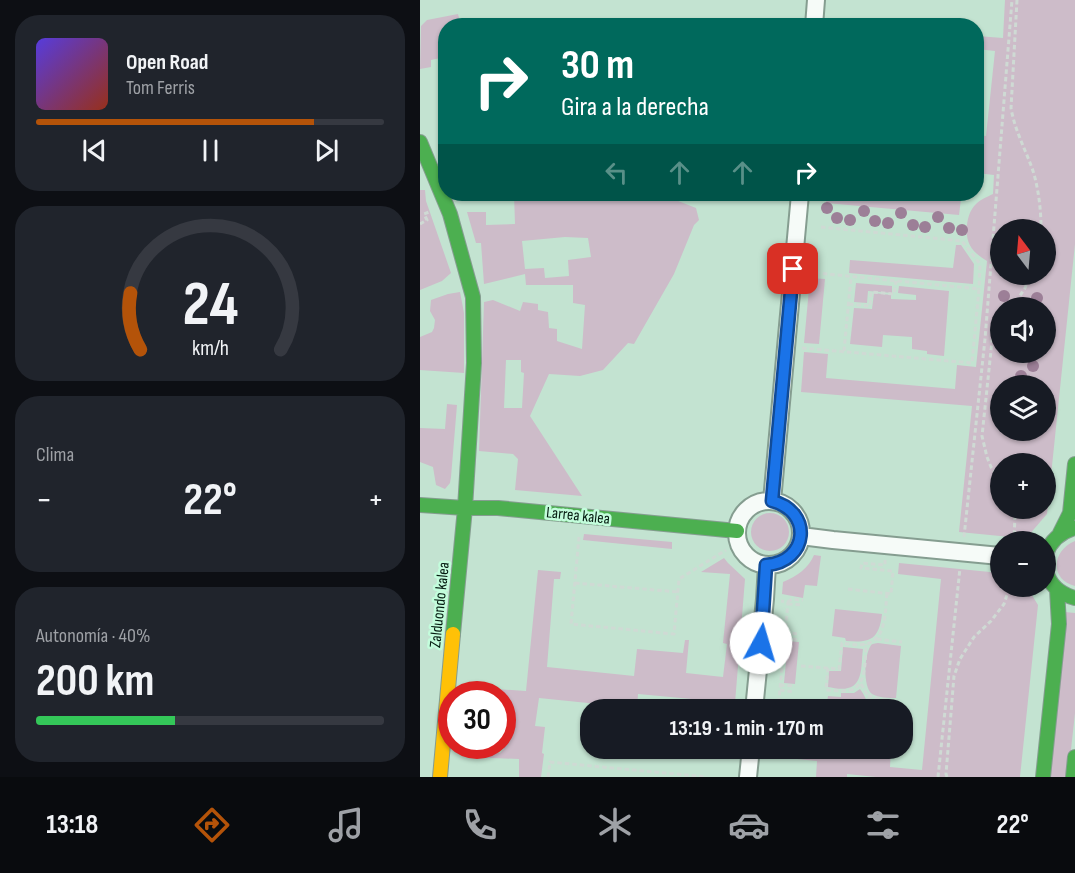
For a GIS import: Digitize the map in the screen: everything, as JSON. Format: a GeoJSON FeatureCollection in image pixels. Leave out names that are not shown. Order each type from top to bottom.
{"type":"FeatureCollection","features":[{"type":"Feature","properties":{"kind":"street"},"geometry":{"type":"LineString","coordinates":[[815,18],[816,0]]}},
{"type":"Feature","properties":{"kind":"street","name":"Zalduondo kalea"},"geometry":{"type":"LineString","coordinates":[[420,142],[438,185]]}},
{"type":"Feature","properties":{"kind":"street","name":"Zalduondo kalea"},"geometry":{"type":"LineString","coordinates":[[440,777],[465,508],[474,363],[473,297],[445,201]]}},
{"type":"Feature","properties":{"kind":"street"},"geometry":{"type":"LineString","coordinates":[[772,501],[799,201]]}},
{"type":"Feature","properties":{"kind":"street"},"geometry":{"type":"LineString","coordinates":[[1056,537],[1070,513],[1075,464]]}},
{"type":"Feature","properties":{"kind":"street"},"geometry":{"type":"LineString","coordinates":[[772,501],[782,503],[797,516],[801,536],[793,554],[786,560],[766,565],[757,563],[741,550],[737,531],[740,518],[748,508],[759,502],[772,501]]}},
{"type":"Feature","properties":{"kind":"street","name":"Larrea kalea"},"geometry":{"type":"LineString","coordinates":[[420,505],[498,508],[737,531]]}},
{"type":"Feature","properties":{"kind":"street"},"geometry":{"type":"LineString","coordinates":[[1060,533],[1075,528]]}},
{"type":"Feature","properties":{"kind":"street"},"geometry":{"type":"LineString","coordinates":[[801,536],[990,555]]}},
{"type":"Feature","properties":{"kind":"street"},"geometry":{"type":"LineString","coordinates":[[755,699],[766,565]]}},
{"type":"Feature","properties":{"kind":"street"},"geometry":{"type":"LineString","coordinates":[[1057,590],[1066,596],[1075,598]]}},
{"type":"Feature","properties":{"kind":"street"},"geometry":{"type":"LineString","coordinates":[[1043,777],[1059,624],[1057,590]]}},
{"type":"Feature","properties":{"kind":"street"},"geometry":{"type":"LineString","coordinates":[[1073,777],[1075,757]]}},
{"type":"Feature","properties":{"kind":"street"},"geometry":{"type":"LineString","coordinates":[[748,777],[749,759]]}},
{"type":"Feature","properties":{"kind":"path"},"geometry":{"type":"LineString","coordinates":[[964,537],[985,339],[1012,0]]}},
{"type":"Feature","properties":{"kind":"path"},"geometry":{"type":"LineString","coordinates":[[1017,0],[1011,108],[1034,174],[1041,219]]}},
{"type":"Feature","properties":{"kind":"path"},"geometry":{"type":"LineString","coordinates":[[798,347],[972,363],[980,264],[962,241],[821,227]]}},
{"type":"Feature","properties":{"kind":"path"},"geometry":{"type":"LineString","coordinates":[[805,272],[978,289]]}},
{"type":"Feature","properties":{"kind":"path"},"geometry":{"type":"LineString","coordinates":[[844,351],[851,277]]}},
{"type":"Feature","properties":{"kind":"path"},"geometry":{"type":"LineString","coordinates":[[849,304],[870,306],[871,292],[894,294],[896,281]]}},
{"type":"Feature","properties":{"kind":"path"},"geometry":{"type":"LineString","coordinates":[[990,360],[982,436],[990,464]]}},
{"type":"Feature","properties":{"kind":"path"},"geometry":{"type":"LineString","coordinates":[[579,537],[571,624],[674,634],[679,579],[727,550]]}},
{"type":"Feature","properties":{"kind":"path"},"geometry":{"type":"LineString","coordinates":[[848,589],[891,594],[892,571],[861,568],[862,563],[885,565],[885,558]]}},
{"type":"Feature","properties":{"kind":"path"},"geometry":{"type":"LineString","coordinates":[[938,777],[961,563]]}},
{"type":"Feature","properties":{"kind":"path"},"geometry":{"type":"LineString","coordinates":[[575,583],[678,592]]}},
{"type":"Feature","properties":{"kind":"path"},"geometry":{"type":"LineString","coordinates":[[801,666],[839,669],[842,643],[866,644],[879,636],[882,629],[886,593]]}},
{"type":"Feature","properties":{"kind":"path"},"geometry":{"type":"LineString","coordinates":[[947,777],[954,676],[960,659],[974,637],[991,621],[1004,604],[1006,597]]}},
{"type":"Feature","properties":{"kind":"path"},"geometry":{"type":"LineString","coordinates":[[779,699],[788,603],[792,599],[803,600]]}},
{"type":"Feature","properties":{"kind":"path"},"geometry":{"type":"LineString","coordinates":[[777,600],[803,605]]}},
{"type":"Feature","properties":{"kind":"path"},"geometry":{"type":"LineString","coordinates":[[785,633],[800,634]]}},
{"type":"Feature","properties":{"kind":"path"},"geometry":{"type":"LineString","coordinates":[[784,638],[799,640]]}},
{"type":"Feature","properties":{"kind":"path"},"geometry":{"type":"LineString","coordinates":[[875,639],[902,642]]}},
{"type":"Feature","properties":{"kind":"path"},"geometry":{"type":"LineString","coordinates":[[828,668],[826,690],[848,691],[857,688],[861,684],[866,644]]}},
{"type":"Feature","properties":{"kind":"path"},"geometry":{"type":"LineString","coordinates":[[861,684],[869,699]]}},
{"type":"Feature","properties":{"kind":"path"},"geometry":{"type":"LineString","coordinates":[[780,685],[795,686]]}},
{"type":"Feature","properties":{"kind":"path"},"geometry":{"type":"LineString","coordinates":[[780,690],[794,692]]}},
{"type":"Feature","properties":{"kind":"path"},"geometry":{"type":"LineString","coordinates":[[868,695],[879,699]]}},
{"type":"Feature","properties":{"kind":"path"},"geometry":{"type":"LineString","coordinates":[[548,777],[550,762],[707,777]]}},
{"type":"Feature","properties":{"kind":"shaded area"},"geometry":{"type":"Polygon","coordinates":[[[1005,0],[1075,0],[1075,244],[1056,427],[1056,375],[990,375],[990,441],[1055,441],[1053,453],[990,453],[990,519],[1043,519],[1032,531],[990,531],[990,535],[959,532],[972,406],[801,392],[804,352],[828,354],[826,378],[955,389],[957,365],[976,367],[987,261],[977,254],[968,242],[967,225],[974,206],[993,194],[994,175],[984,174],[984,136],[986,136],[995,51],[984,50],[984,37],[1003,38],[1005,0]]]}},
{"type":"Feature","properties":{"kind":"shaded area"},"geometry":{"type":"Polygon","coordinates":[[[458,14],[459,18],[438,18],[438,58],[431,60],[431,67],[420,69],[421,26],[427,20],[458,14]]]}},
{"type":"Feature","properties":{"kind":"shaded area"},"geometry":{"type":"Polygon","coordinates":[[[420,190],[425,190],[426,201],[451,273],[442,281],[420,290],[420,190]]]}},
{"type":"Feature","properties":{"kind":"shaded area"},"geometry":{"type":"Polygon","coordinates":[[[514,201],[678,201],[696,208],[699,220],[694,225],[674,274],[634,344],[628,343],[603,370],[580,376],[549,374],[530,416],[582,496],[515,490],[518,459],[513,454],[479,451],[484,302],[493,300],[520,311],[523,302],[538,304],[538,310],[548,312],[549,328],[557,329],[557,341],[582,349],[585,305],[573,303],[573,285],[526,285],[525,274],[484,284],[481,243],[476,243],[467,212],[486,212],[486,225],[515,224],[514,201]],[[565,237],[522,241],[525,269],[544,268],[545,278],[569,276],[568,260],[591,257],[588,238],[565,237]],[[506,360],[504,408],[522,408],[524,373],[521,372],[521,360],[506,360]]]}},
{"type":"Feature","properties":{"kind":"shaded area"},"geometry":{"type":"Polygon","coordinates":[[[826,201],[961,201],[959,215],[826,203],[826,201]]]}},
{"type":"Feature","properties":{"kind":"shaded area"},"geometry":{"type":"Polygon","coordinates":[[[956,245],[961,245],[974,264],[973,284],[849,273],[850,260],[953,268],[956,245]]]}},
{"type":"Feature","properties":{"kind":"shaded area"},"geometry":{"type":"Polygon","coordinates":[[[810,278],[825,279],[819,344],[804,343],[810,278]]]}},
{"type":"Feature","properties":{"kind":"shaded area"},"geometry":{"type":"Polygon","coordinates":[[[856,283],[892,286],[892,293],[868,291],[867,303],[854,302],[856,283]]]}},
{"type":"Feature","properties":{"kind":"shaded area"},"geometry":{"type":"Polygon","coordinates":[[[899,286],[949,291],[944,356],[912,349],[912,337],[883,335],[882,347],[850,344],[854,308],[872,309],[874,293],[891,295],[891,299],[916,300],[916,295],[898,293],[899,286]]]}},
{"type":"Feature","properties":{"kind":"shaded area"},"geometry":{"type":"Polygon","coordinates":[[[460,292],[464,313],[464,373],[420,370],[420,337],[432,332],[434,328],[435,320],[430,311],[431,300],[460,292]]]}},
{"type":"Feature","properties":{"kind":"shaded area"},"geometry":{"type":"Polygon","coordinates":[[[447,404],[457,405],[451,477],[445,489],[436,485],[433,467],[420,462],[420,428],[445,429],[447,404]]]}},
{"type":"Feature","properties":{"kind":"shaded area"},"geometry":{"type":"Polygon","coordinates":[[[770,513],[784,518],[789,532],[784,546],[770,551],[756,546],[751,532],[756,518],[770,513]]]}},
{"type":"Feature","properties":{"kind":"shaded area"},"geometry":{"type":"Polygon","coordinates":[[[584,534],[672,542],[672,549],[583,540],[584,534]]]}},
{"type":"Feature","properties":{"kind":"shaded area"},"geometry":{"type":"Polygon","coordinates":[[[1075,541],[1075,586],[1061,578],[1057,565],[1061,551],[1075,541]]]}},
{"type":"Feature","properties":{"kind":"shaded area"},"geometry":{"type":"Polygon","coordinates":[[[814,555],[821,556],[817,586],[805,585],[803,598],[782,594],[783,582],[802,572],[814,555]]]}},
{"type":"Feature","properties":{"kind":"shaded area"},"geometry":{"type":"Polygon","coordinates":[[[724,558],[745,579],[735,699],[692,699],[638,694],[638,699],[580,699],[580,702],[539,698],[535,726],[545,727],[541,777],[519,777],[519,759],[516,759],[516,690],[526,691],[538,570],[561,572],[560,579],[554,579],[547,667],[634,676],[637,649],[683,653],[685,640],[689,640],[686,673],[723,677],[727,644],[723,643],[730,574],[701,572],[724,558]]]}},
{"type":"Feature","properties":{"kind":"shaded area"},"geometry":{"type":"Polygon","coordinates":[[[899,563],[990,572],[990,597],[1033,597],[1038,605],[1020,777],[876,777],[847,774],[847,777],[816,777],[817,761],[797,759],[890,759],[890,767],[922,770],[941,579],[898,574],[899,563]]]}},
{"type":"Feature","properties":{"kind":"shaded area"},"geometry":{"type":"Polygon","coordinates":[[[835,609],[882,614],[881,623],[872,638],[846,641],[845,638],[832,636],[835,609]]]}},
{"type":"Feature","properties":{"kind":"shaded area"},"geometry":{"type":"Polygon","coordinates":[[[1065,612],[1075,613],[1075,713],[1068,777],[1047,777],[1065,612]]]}},
{"type":"Feature","properties":{"kind":"shaded area"},"geometry":{"type":"Polygon","coordinates":[[[788,641],[799,642],[795,684],[784,683],[788,641]]]}},
{"type":"Feature","properties":{"kind":"shaded area"},"geometry":{"type":"Polygon","coordinates":[[[878,643],[901,646],[896,698],[872,694],[867,685],[865,672],[868,652],[871,645],[878,643]]]}},
{"type":"Feature","properties":{"kind":"shaded area"},"geometry":{"type":"Polygon","coordinates":[[[843,647],[863,649],[859,678],[853,686],[848,688],[828,687],[829,671],[841,671],[843,647]]]}},
{"type":"Feature","properties":{"kind":"shaded area"},"geometry":{"type":"Polygon","coordinates":[[[860,689],[866,699],[828,699],[828,696],[841,697],[841,693],[854,693],[860,689]]]}},
{"type":"Feature","properties":{"kind":"traffic: fast"},"geometry":{"type":"LineString","coordinates":[[420,142],[438,185]]}},
{"type":"Feature","properties":{"kind":"traffic: fast"},"geometry":{"type":"LineString","coordinates":[[445,201],[473,297],[474,363],[465,508],[453,634]]}},
{"type":"Feature","properties":{"kind":"traffic: fast"},"geometry":{"type":"LineString","coordinates":[[1060,533],[1070,513],[1075,464]]}},
{"type":"Feature","properties":{"kind":"traffic: fast"},"geometry":{"type":"LineString","coordinates":[[420,505],[498,508],[737,531]]}},
{"type":"Feature","properties":{"kind":"traffic: fast"},"geometry":{"type":"LineString","coordinates":[[1056,538],[1075,528]]}},
{"type":"Feature","properties":{"kind":"traffic: fast"},"geometry":{"type":"LineString","coordinates":[[1056,589],[1075,598]]}},
{"type":"Feature","properties":{"kind":"traffic: fast"},"geometry":{"type":"LineString","coordinates":[[1043,777],[1059,624],[1057,590]]}},
{"type":"Feature","properties":{"kind":"traffic: fast"},"geometry":{"type":"LineString","coordinates":[[1073,777],[1075,757]]}},
{"type":"Feature","properties":{"kind":"traffic: slow"},"geometry":{"type":"LineString","coordinates":[[440,777],[453,634]]}},
{"type":"Feature","properties":{"kind":"route"},"geometry":{"type":"LineString","coordinates":[[761,643],[766,565],[786,560],[793,554],[801,536],[797,516],[782,503],[772,501],[793,269]]}}]}
